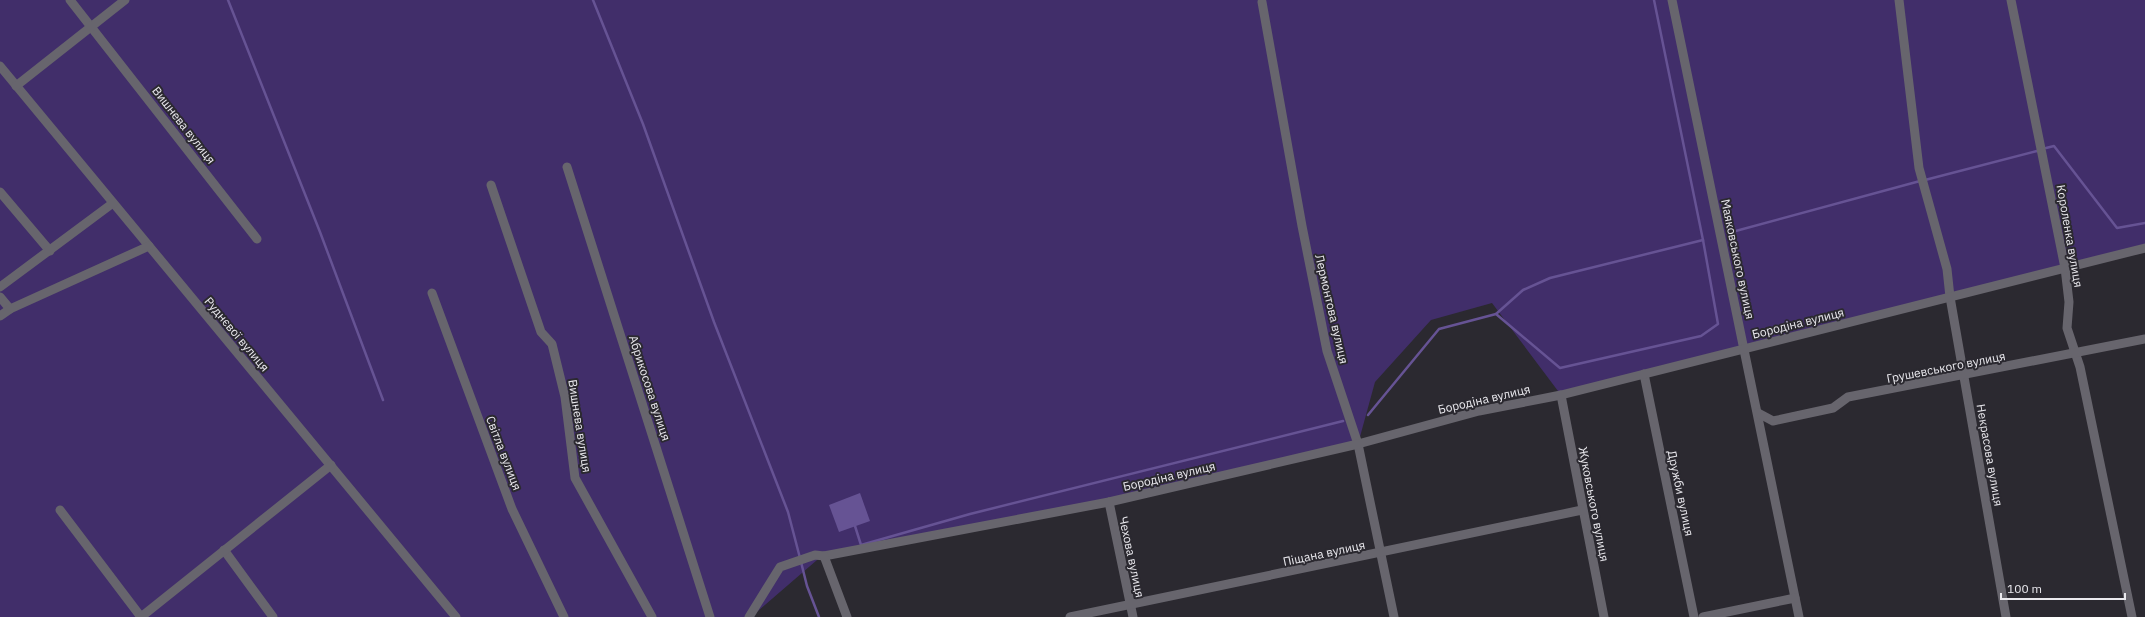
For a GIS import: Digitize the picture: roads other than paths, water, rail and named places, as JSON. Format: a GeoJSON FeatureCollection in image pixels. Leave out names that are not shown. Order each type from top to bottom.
{"type":"FeatureCollection","features":[{"type":"Feature","properties":{"kind":"street","name":"Вишнева вулиця"},"geometry":{"type":"LineString","coordinates":[[70,0],[257,239]]}},
{"type":"Feature","properties":{"kind":"street"},"geometry":{"type":"LineString","coordinates":[[16,86],[125,0]]}},
{"type":"Feature","properties":{"kind":"street","name":"Маяковського вулиця"},"geometry":{"type":"LineString","coordinates":[[1672,0],[1799,617]]}},
{"type":"Feature","properties":{"kind":"street","name":"Некрасова вулиця"},"geometry":{"type":"LineString","coordinates":[[1899,0],[1919,168],[1947,269],[1950,297],[2006,617]]}},
{"type":"Feature","properties":{"kind":"street","name":"Короленка вулиця"},"geometry":{"type":"LineString","coordinates":[[2011,0],[2065,268],[2069,302],[2067,328],[2080,367],[2132,617]]}},
{"type":"Feature","properties":{"kind":"street","name":"Лермонтова вулиця"},"geometry":{"type":"LineString","coordinates":[[1262,2],[1302,226],[1327,351],[1358,444],[1394,617]]}},
{"type":"Feature","properties":{"kind":"street","name":"Руднєвої вулиця"},"geometry":{"type":"LineString","coordinates":[[2,73],[16,86],[114,203],[456,617]]}},
{"type":"Feature","properties":{"kind":"street","name":"Абрикосова вулиця"},"geometry":{"type":"LineString","coordinates":[[567,167],[710,617]]}},
{"type":"Feature","properties":{"kind":"street","name":"Вишнева вулиця"},"geometry":{"type":"LineString","coordinates":[[491,185],[541,332],[552,344],[565,397],[575,478],[652,617]]}},
{"type":"Feature","properties":{"kind":"street"},"geometry":{"type":"LineString","coordinates":[[0,192],[50,251]]}},
{"type":"Feature","properties":{"kind":"street"},"geometry":{"type":"LineString","coordinates":[[0,287],[114,203]]}},
{"type":"Feature","properties":{"kind":"street"},"geometry":{"type":"LineString","coordinates":[[0,316],[10,308],[149,246]]}},
{"type":"Feature","properties":{"kind":"street","name":"Бородіна вулиця"},"geometry":{"type":"LineString","coordinates":[[820,556],[1109,502],[1358,444],[1479,410],[1561,395],[2145,248]]}},
{"type":"Feature","properties":{"kind":"street","name":"Світла вулиця"},"geometry":{"type":"LineString","coordinates":[[432,293],[512,509],[564,617]]}},
{"type":"Feature","properties":{"kind":"street"},"geometry":{"type":"LineString","coordinates":[[0,297],[10,308]]}},
{"type":"Feature","properties":{"kind":"street","name":"Грушевського вулиця"},"geometry":{"type":"LineString","coordinates":[[1758,413],[1773,421],[1833,408],[1848,397],[1964,376],[2145,340]]}},
{"type":"Feature","properties":{"kind":"street","name":"Дружби вулиця"},"geometry":{"type":"LineString","coordinates":[[1644,374],[1694,617]]}},
{"type":"Feature","properties":{"kind":"street","name":"Жуковського вулиця"},"geometry":{"type":"LineString","coordinates":[[1561,395],[1582,510],[1604,617]]}},
{"type":"Feature","properties":{"kind":"street"},"geometry":{"type":"LineString","coordinates":[[60,510],[141,617],[331,465]]}},
{"type":"Feature","properties":{"kind":"street","name":"Чехова вулиця"},"geometry":{"type":"LineString","coordinates":[[1109,502],[1132,617]]}},
{"type":"Feature","properties":{"kind":"street","name":"Піщана вулиця"},"geometry":{"type":"LineString","coordinates":[[1070,617],[1582,510]]}},
{"type":"Feature","properties":{"kind":"street"},"geometry":{"type":"LineString","coordinates":[[224,550],[273,617]]}},
{"type":"Feature","properties":{"kind":"street"},"geometry":{"type":"LineString","coordinates":[[749,617],[780,567],[820,556],[847,617]]}},
{"type":"Feature","properties":{"kind":"street"},"geometry":{"type":"LineString","coordinates":[[1703,617],[1795,598]]}},
{"type":"Feature","properties":{"kind":"waterway"},"geometry":{"type":"LineString","coordinates":[[228,0],[320,232],[383,400]]}},
{"type":"Feature","properties":{"kind":"waterway"},"geometry":{"type":"LineString","coordinates":[[593,0],[643,124],[714,322],[788,512],[800,558]]}},
{"type":"Feature","properties":{"kind":"waterway"},"geometry":{"type":"LineString","coordinates":[[1368,415],[1439,329],[1496,314],[1560,368],[1701,336],[1718,324],[1703,240],[1654,0]]}},
{"type":"Feature","properties":{"kind":"waterway"},"geometry":{"type":"LineString","coordinates":[[2046,148],[2054,146],[2117,228],[2145,223]]}},
{"type":"Feature","properties":{"kind":"waterway"},"geometry":{"type":"LineString","coordinates":[[1925,180],[2037,151]]}},
{"type":"Feature","properties":{"kind":"waterway"},"geometry":{"type":"LineString","coordinates":[[1732,232],[1920,181]]}},
{"type":"Feature","properties":{"kind":"waterway"},"geometry":{"type":"LineString","coordinates":[[1496,314],[1523,290],[1550,278],[1703,240]]}},
{"type":"Feature","properties":{"kind":"waterway"},"geometry":{"type":"LineString","coordinates":[[855,526],[861,545],[970,514],[1343,421]]}},
{"type":"Feature","properties":{"kind":"waterway"},"geometry":{"type":"LineString","coordinates":[[801,562],[807,586],[819,617]]}}]}
